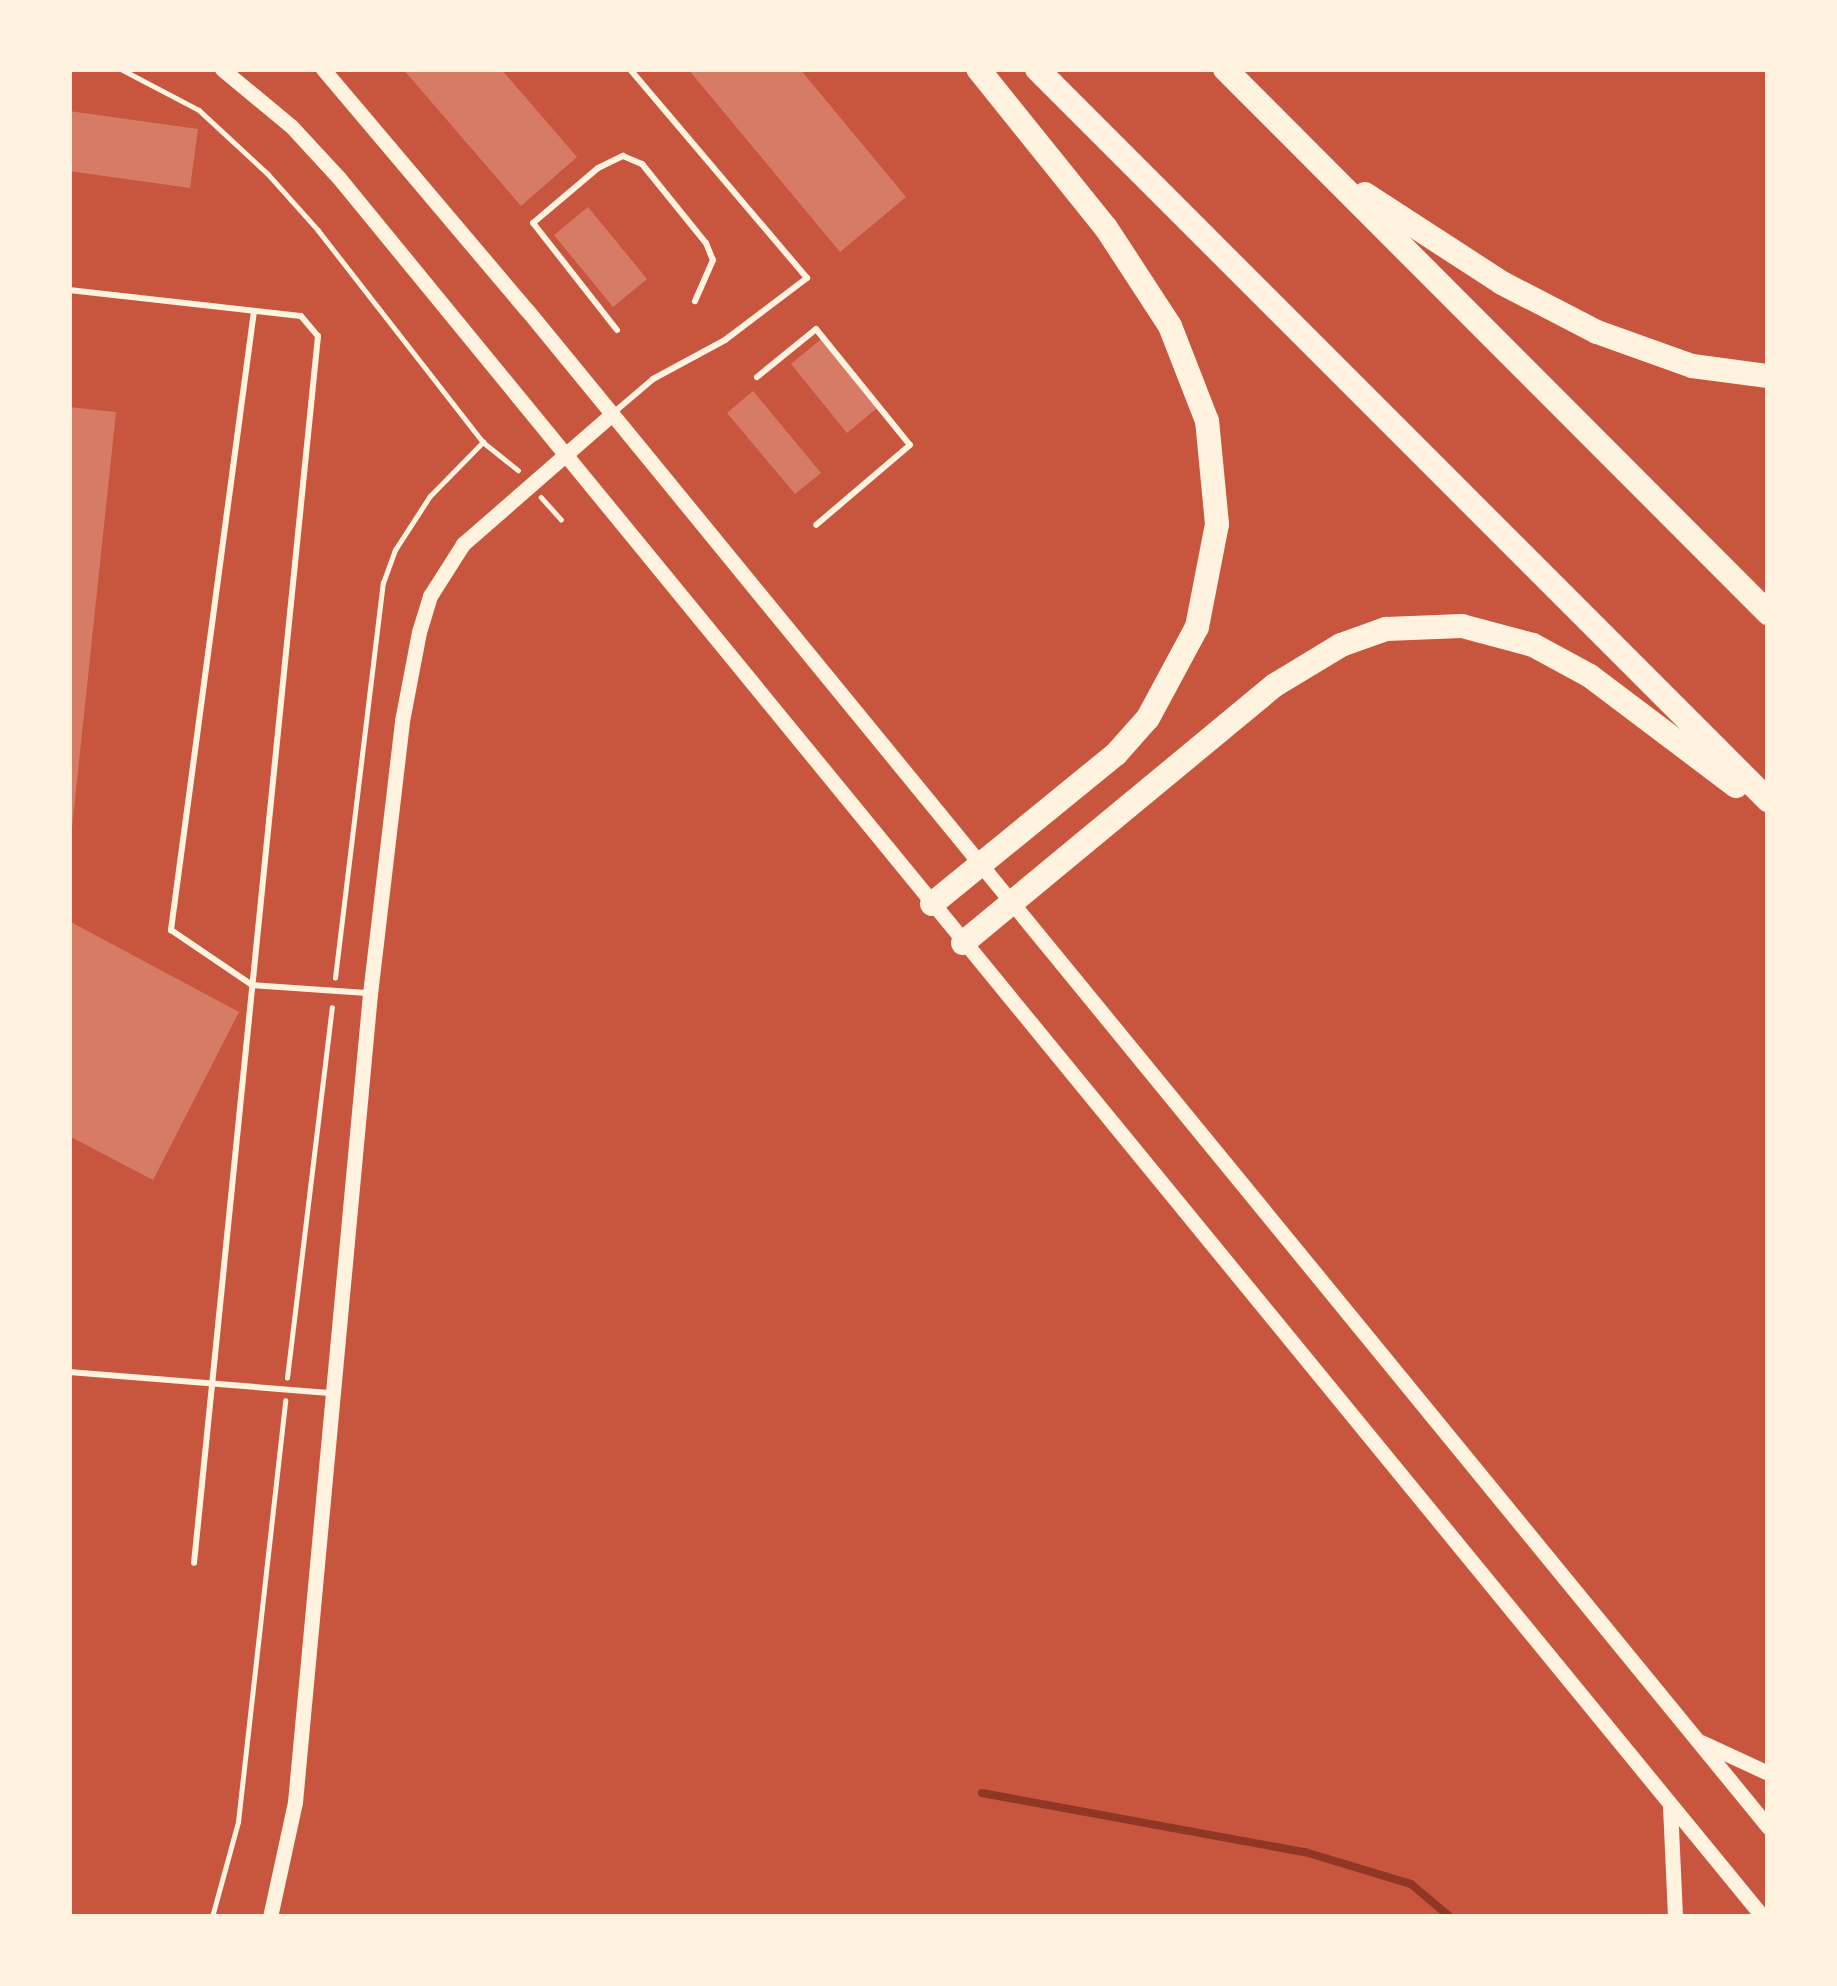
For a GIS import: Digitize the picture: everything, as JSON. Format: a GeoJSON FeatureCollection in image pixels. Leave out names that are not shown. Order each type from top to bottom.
{"type":"FeatureCollection","features":[{"type":"Feature","properties":{"kind":"highway"},"geometry":{"type":"LineString","coordinates":[[932,904],[1116,754],[1158,704],[1189,648],[1203,605],[1218,503],[1202,403],[1159,306],[1106,228],[978,69]]}},
{"type":"Feature","properties":{"kind":"highway"},"geometry":{"type":"LineString","coordinates":[[1037,69],[1768,800]]}},
{"type":"Feature","properties":{"kind":"highway"},"geometry":{"type":"LineString","coordinates":[[1225,69],[1768,613]]}},
{"type":"Feature","properties":{"kind":"highway"},"geometry":{"type":"LineString","coordinates":[[1323,167],[1502,283],[1597,332],[1692,365],[1768,376]]}},
{"type":"Feature","properties":{"kind":"highway"},"geometry":{"type":"LineString","coordinates":[[963,943],[1297,669],[1363,636],[1410,625],[1487,630],[1554,655],[1768,810]]}},
{"type":"Feature","properties":{"kind":"street"},"geometry":{"type":"LineString","coordinates":[[222,69],[313,149],[1763,1917]]}},
{"type":"Feature","properties":{"kind":"street"},"geometry":{"type":"LineString","coordinates":[[322,69],[390,143],[1768,1827]]}},
{"type":"Feature","properties":{"kind":"street"},"geometry":{"type":"LineString","coordinates":[[270,1917],[295,1802],[370,994],[402,721],[430,596],[463,544],[611,414]]}},
{"type":"Feature","properties":{"kind":"street"},"geometry":{"type":"LineString","coordinates":[[1698,1741],[1768,1773]]}},
{"type":"Feature","properties":{"kind":"street"},"geometry":{"type":"LineString","coordinates":[[1670,1803],[1675,1917]]}},
{"type":"Feature","properties":{"kind":"lane"},"geometry":{"type":"LineString","coordinates":[[611,414],[652,379],[725,340],[807,278],[630,69]]}},
{"type":"Feature","properties":{"kind":"lane"},"geometry":{"type":"LineString","coordinates":[[617,330],[533,223],[598,168],[623,156],[642,164],[706,243],[713,260],[695,301]]}},
{"type":"Feature","properties":{"kind":"lane"},"geometry":{"type":"LineString","coordinates":[[69,290],[301,316],[318,336],[194,1564]]}},
{"type":"Feature","properties":{"kind":"lane"},"geometry":{"type":"LineString","coordinates":[[254,311],[171,930],[252,985],[370,994]]}},
{"type":"Feature","properties":{"kind":"lane"},"geometry":{"type":"LineString","coordinates":[[757,377],[816,328],[910,445],[816,525]]}},
{"type":"Feature","properties":{"kind":"lane"},"geometry":{"type":"LineString","coordinates":[[69,1372],[336,1394]]}},
{"type":"Feature","properties":{"kind":"path"},"geometry":{"type":"LineString","coordinates":[[121,69],[200,110],[283,188],[483,442],[506,455]]}},
{"type":"Feature","properties":{"kind":"path"},"geometry":{"type":"LineString","coordinates":[[212,1917],[238,1822],[383,583],[395,550],[430,496],[483,442]]}},
{"type":"Feature","properties":{"kind":"building"},"geometry":{"type":"Polygon","coordinates":[[[403,69],[501,69],[577,157],[521,206],[403,69]]]}},
{"type":"Feature","properties":{"kind":"building"},"geometry":{"type":"Polygon","coordinates":[[[688,69],[800,69],[906,197],[840,252],[688,69]]]}},
{"type":"Feature","properties":{"kind":"building"},"geometry":{"type":"Polygon","coordinates":[[[69,111],[198,129],[190,188],[69,171],[69,111]]]}},
{"type":"Feature","properties":{"kind":"building"},"geometry":{"type":"Polygon","coordinates":[[[588,207],[647,279],[613,307],[554,235],[588,207]]]}},
{"type":"Feature","properties":{"kind":"building"},"geometry":{"type":"Polygon","coordinates":[[[821,339],[877,408],[847,433],[791,364],[821,339]]]}},
{"type":"Feature","properties":{"kind":"building"},"geometry":{"type":"Polygon","coordinates":[[[753,391],[821,473],[795,494],[727,413],[753,391]]]}},
{"type":"Feature","properties":{"kind":"building"},"geometry":{"type":"Polygon","coordinates":[[[69,407],[116,412],[72,828],[69,828],[69,407]]]}},
{"type":"Feature","properties":{"kind":"building"},"geometry":{"type":"Polygon","coordinates":[[[69,921],[239,1012],[153,1180],[69,1136],[69,921]]]}},
{"type":"Feature","properties":{"kind":"waterway"},"geometry":{"type":"LineString","coordinates":[[982,1793],[1305,1852],[1411,1884],[1450,1917]]}}]}
